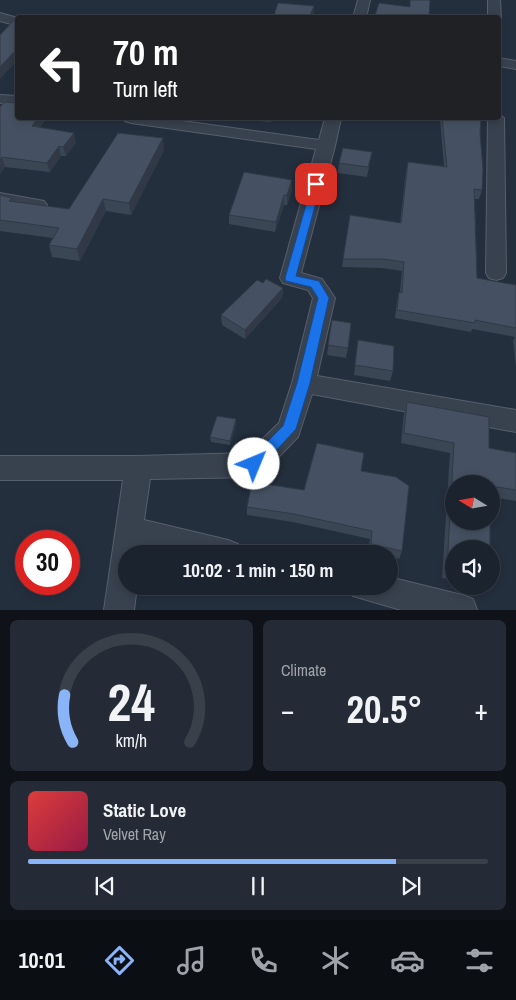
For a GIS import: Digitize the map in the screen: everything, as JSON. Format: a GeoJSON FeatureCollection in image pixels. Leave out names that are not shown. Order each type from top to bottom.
{"type":"FeatureCollection","features":[{"type":"Feature","properties":{"kind":"street"},"geometry":{"type":"LineString","coordinates":[[360,15],[364,0]]}},
{"type":"Feature","properties":{"kind":"street"},"geometry":{"type":"LineString","coordinates":[[494,0],[494,15]]}},
{"type":"Feature","properties":{"kind":"street"},"geometry":{"type":"LineString","coordinates":[[0,16],[15,21]]}},
{"type":"Feature","properties":{"kind":"street"},"geometry":{"type":"LineString","coordinates":[[501,62],[516,65]]}},
{"type":"Feature","properties":{"kind":"street"},"geometry":{"type":"LineString","coordinates":[[1,98],[15,100]]}},
{"type":"Feature","properties":{"kind":"street"},"geometry":{"type":"LineString","coordinates":[[145,120],[327,146]]}},
{"type":"Feature","properties":{"kind":"street"},"geometry":{"type":"LineString","coordinates":[[0,468],[138,468],[254,464],[289,429],[304,383],[324,298],[315,284],[290,278],[333,120]]}},
{"type":"Feature","properties":{"kind":"street"},"geometry":{"type":"LineString","coordinates":[[496,120],[496,273]]}},
{"type":"Feature","properties":{"kind":"street"},"geometry":{"type":"LineString","coordinates":[[0,199],[38,205]]}},
{"type":"Feature","properties":{"kind":"street"},"geometry":{"type":"LineString","coordinates":[[304,383],[516,422]]}},
{"type":"Feature","properties":{"kind":"street"},"geometry":{"type":"LineString","coordinates":[[127,545],[138,468]]}},
{"type":"Feature","properties":{"kind":"street"},"geometry":{"type":"LineString","coordinates":[[398,594],[462,610]]}},
{"type":"Feature","properties":{"kind":"street"},"geometry":{"type":"LineString","coordinates":[[119,610],[121,595]]}},
{"type":"Feature","properties":{"kind":"building"},"geometry":{"type":"Polygon","coordinates":[[[410,0],[430,0],[429,15],[375,15],[379,3],[410,7],[410,0]]]}},
{"type":"Feature","properties":{"kind":"building"},"geometry":{"type":"Polygon","coordinates":[[[278,3],[314,6],[310,15],[274,15],[278,3]]]}},
{"type":"Feature","properties":{"kind":"building"},"geometry":{"type":"Polygon","coordinates":[[[15,19],[15,51],[0,67],[0,35],[15,19]]]}},
{"type":"Feature","properties":{"kind":"building"},"geometry":{"type":"Polygon","coordinates":[[[5,102],[15,103],[15,120],[36,120],[32,126],[74,133],[63,147],[59,146],[47,163],[2,157],[0,160],[0,107],[5,102]]]}},
{"type":"Feature","properties":{"kind":"building"},"geometry":{"type":"Polygon","coordinates":[[[442,120],[481,120],[482,190],[474,189],[477,278],[516,285],[516,328],[475,320],[475,323],[397,310],[399,292],[402,293],[404,262],[384,259],[343,259],[350,215],[401,223],[408,162],[447,167],[442,120]]]}},
{"type":"Feature","properties":{"kind":"building"},"geometry":{"type":"Polygon","coordinates":[[[118,133],[163,138],[129,203],[103,199],[77,249],[49,245],[59,228],[0,220],[0,195],[12,198],[9,201],[69,209],[118,133]]]}},
{"type":"Feature","properties":{"kind":"building"},"geometry":{"type":"Polygon","coordinates":[[[343,148],[372,152],[368,167],[339,163],[343,148]]]}},
{"type":"Feature","properties":{"kind":"building"},"geometry":{"type":"Polygon","coordinates":[[[244,172],[292,180],[287,195],[284,195],[276,222],[229,215],[244,172]]]}},
{"type":"Feature","properties":{"kind":"building"},"geometry":{"type":"Polygon","coordinates":[[[266,279],[283,288],[245,330],[221,315],[257,280],[263,283],[266,279]]]}},
{"type":"Feature","properties":{"kind":"building"},"geometry":{"type":"Polygon","coordinates":[[[332,320],[351,323],[348,348],[328,345],[332,320]]]}},
{"type":"Feature","properties":{"kind":"building"},"geometry":{"type":"Polygon","coordinates":[[[358,340],[394,346],[393,371],[355,365],[358,340]]]}},
{"type":"Feature","properties":{"kind":"building"},"geometry":{"type":"Polygon","coordinates":[[[407,402],[489,417],[489,448],[516,453],[516,490],[500,487],[500,475],[452,475],[454,443],[404,433],[407,402]]]}},
{"type":"Feature","properties":{"kind":"building"},"geometry":{"type":"Polygon","coordinates":[[[217,416],[236,419],[230,441],[210,437],[217,416]]]}},
{"type":"Feature","properties":{"kind":"building"},"geometry":{"type":"Polygon","coordinates":[[[317,443],[364,453],[361,471],[396,477],[409,486],[402,551],[398,550],[398,545],[371,544],[372,531],[294,514],[247,507],[252,482],[304,490],[317,443]]]}},
{"type":"Feature","properties":{"kind":"building"},"geometry":{"type":"Polygon","coordinates":[[[449,530],[490,530],[490,540],[449,540],[449,530]]]}},
{"type":"Feature","properties":{"kind":"route"},"geometry":{"type":"LineString","coordinates":[[254,464],[289,429],[304,383],[324,298],[315,284],[290,278],[316,184]]}}]}
